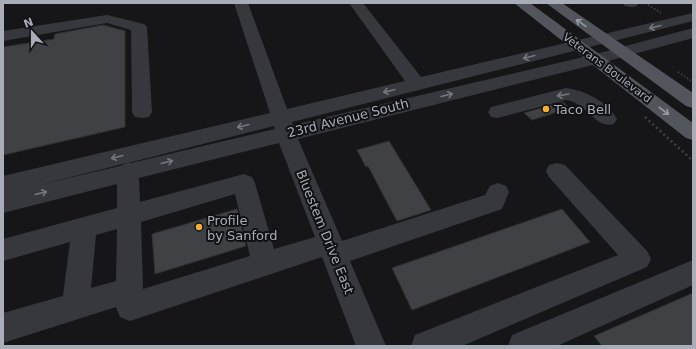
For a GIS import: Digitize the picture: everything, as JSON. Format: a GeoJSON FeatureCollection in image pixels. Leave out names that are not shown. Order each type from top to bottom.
{"type":"FeatureCollection","features":[{"type":"Feature","properties":{"kind":"main road","name":"Veterans Boulevard"},"geometry":{"type":"LineString","coordinates":[[521,3],[693,133]]}},
{"type":"Feature","properties":{"kind":"main road","name":"Veterans Boulevard"},"geometry":{"type":"LineString","coordinates":[[553,3],[693,102]]}},
{"type":"Feature","properties":{"kind":"street","name":"Bluestem Drive East"},"geometry":{"type":"LineString","coordinates":[[240,3],[284,125],[371,346]]}},
{"type":"Feature","properties":{"kind":"street"},"geometry":{"type":"LineString","coordinates":[[356,3],[417,84]]}},
{"type":"Feature","properties":{"kind":"street","name":"23rd Avenue South"},"geometry":{"type":"LineString","coordinates":[[3,203],[128,172],[417,84],[693,18]]}},
{"type":"Feature","properties":{"kind":"street"},"geometry":{"type":"LineString","coordinates":[[3,36],[107,19],[139,26],[142,112]]}},
{"type":"Feature","properties":{"kind":"street","name":"23rd Avenue South"},"geometry":{"type":"LineString","coordinates":[[3,184],[595,59],[693,33]]}},
{"type":"Feature","properties":{"kind":"street"},"geometry":{"type":"LineString","coordinates":[[498,112],[566,94],[574,94],[591,102],[607,119]]}},
{"type":"Feature","properties":{"kind":"street"},"geometry":{"type":"LineString","coordinates":[[426,346],[638,259],[557,171]]}},
{"type":"Feature","properties":{"kind":"street"},"geometry":{"type":"LineString","coordinates":[[128,172],[130,307],[265,264],[332,249],[494,202],[498,192]]}},
{"type":"Feature","properties":{"kind":"street"},"geometry":{"type":"LineString","coordinates":[[3,250],[244,183],[265,264]]}},
{"type":"Feature","properties":{"kind":"street"},"geometry":{"type":"LineString","coordinates":[[76,306],[84,228]]}},
{"type":"Feature","properties":{"kind":"street"},"geometry":{"type":"LineString","coordinates":[[523,346],[693,272]]}},
{"type":"Feature","properties":{"kind":"street"},"geometry":{"type":"LineString","coordinates":[[3,328],[130,290]]}},
{"type":"Feature","properties":{"kind":"path"},"geometry":{"type":"LineString","coordinates":[[644,3],[662,14]]}},
{"type":"Feature","properties":{"kind":"path"},"geometry":{"type":"LineString","coordinates":[[642,115],[693,161]]}},
{"type":"Feature","properties":{"kind":"building"},"geometry":{"type":"Polygon","coordinates":[[[103,25],[125,31],[125,127],[3,155],[3,47],[54,39],[55,34],[103,25]]]}},
{"type":"Feature","properties":{"kind":"building"},"geometry":{"type":"Polygon","coordinates":[[[563,102],[570,108],[532,120],[524,113],[563,102]]]}},
{"type":"Feature","properties":{"kind":"building"},"geometry":{"type":"Polygon","coordinates":[[[389,141],[431,210],[397,221],[368,166],[366,167],[357,150],[389,141]]]}},
{"type":"Feature","properties":{"kind":"building"},"geometry":{"type":"Polygon","coordinates":[[[237,209],[246,246],[155,274],[152,234],[237,209]]]}},
{"type":"Feature","properties":{"kind":"building"},"geometry":{"type":"Polygon","coordinates":[[[562,209],[590,242],[412,310],[392,268],[562,209]]]}},
{"type":"Feature","properties":{"kind":"building"},"geometry":{"type":"Polygon","coordinates":[[[693,293],[693,346],[602,346],[594,336],[693,293]]]}},
{"type":"Feature","properties":{"kind":"place","name":"Taco Bell"},"geometry":{"type":"Point","coordinates":[546,109]}},
{"type":"Feature","properties":{"kind":"place","name":"Profile by Sanford"},"geometry":{"type":"Point","coordinates":[199,227]}}]}
